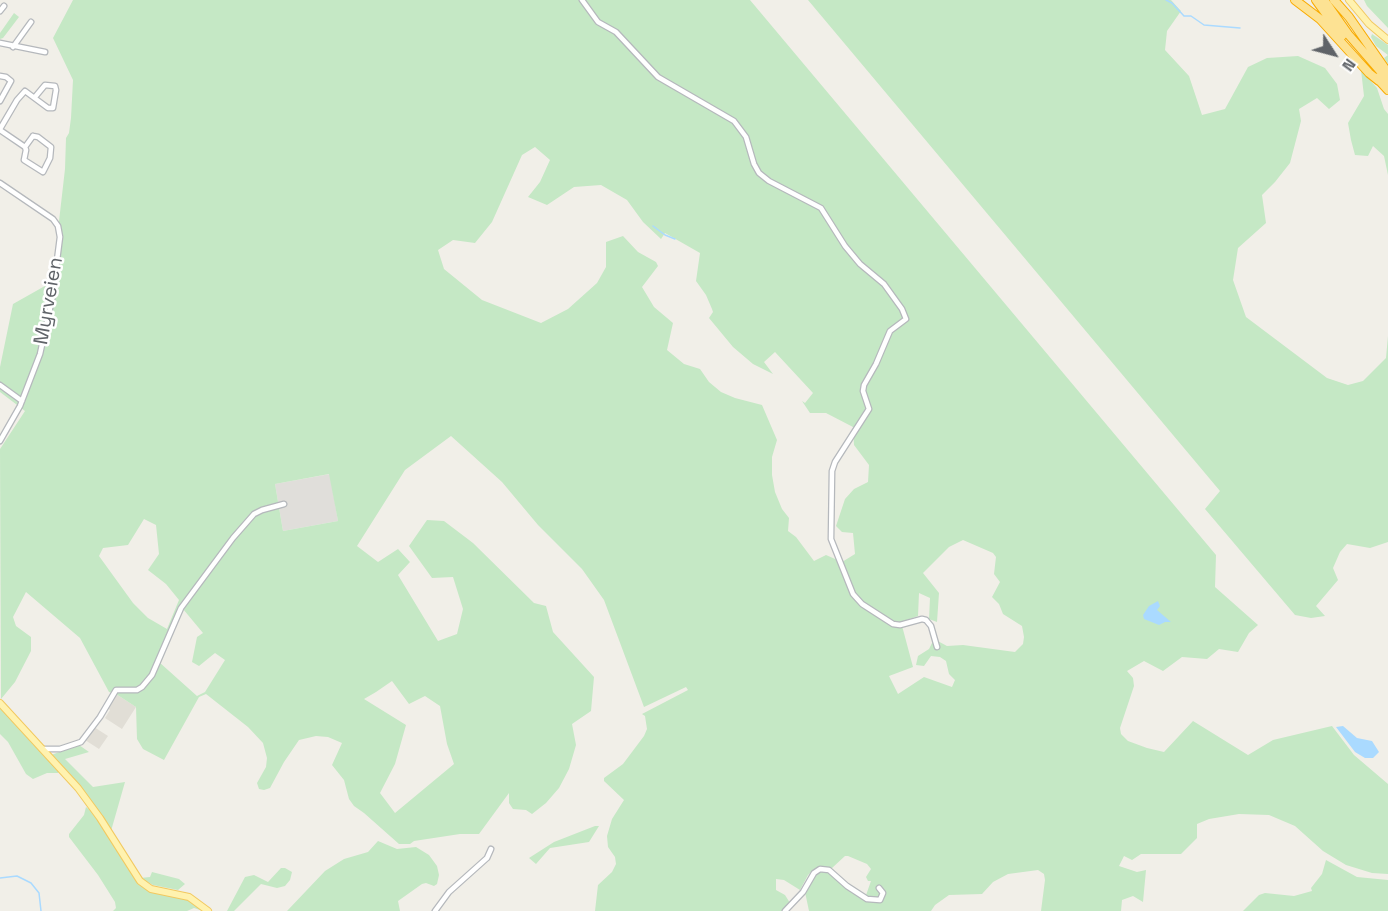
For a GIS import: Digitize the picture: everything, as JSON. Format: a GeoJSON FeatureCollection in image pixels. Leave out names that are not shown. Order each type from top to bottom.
{"type":"FeatureCollection","features":[{"type":"Feature","properties":{"kind":"highway"},"geometry":{"type":"LineString","coordinates":[[1295,0],[1320,19]]}},
{"type":"Feature","properties":{"kind":"highway"},"geometry":{"type":"LineString","coordinates":[[1306,0],[1320,19],[1369,73],[1384,80]]}},
{"type":"Feature","properties":{"kind":"highway"},"geometry":{"type":"LineString","coordinates":[[1316,0],[1344,39],[1384,80]]}},
{"type":"Feature","properties":{"kind":"highway"},"geometry":{"type":"LineString","coordinates":[[1324,0],[1384,80],[1388,90]]}},
{"type":"Feature","properties":{"kind":"highway"},"geometry":{"type":"LineString","coordinates":[[1334,0],[1349,17]]}},
{"type":"Feature","properties":{"kind":"highway"},"geometry":{"type":"LineString","coordinates":[[1339,0],[1388,73]]}},
{"type":"Feature","properties":{"kind":"main road"},"geometry":{"type":"LineString","coordinates":[[1351,0],[1370,24],[1388,38]]}},
{"type":"Feature","properties":{"kind":"main road"},"geometry":{"type":"LineString","coordinates":[[0,703],[89,803],[140,881],[152,888],[189,897],[208,911]]}},
{"type":"Feature","properties":{"kind":"street"},"geometry":{"type":"LineString","coordinates":[[582,0],[598,22],[616,32],[658,77],[734,121],[746,136],[759,173],[769,181],[821,208],[845,246],[860,264],[884,284],[902,309],[906,319],[890,331],[864,385],[863,390],[869,409],[835,462],[832,471],[831,539],[853,594],[862,604],[893,624],[900,625],[926,620],[931,626],[937,647]]}},
{"type":"Feature","properties":{"kind":"street"},"geometry":{"type":"LineString","coordinates":[[0,11],[4,6]]}},
{"type":"Feature","properties":{"kind":"street"},"geometry":{"type":"LineString","coordinates":[[13,47],[31,22]]}},
{"type":"Feature","properties":{"kind":"street"},"geometry":{"type":"LineString","coordinates":[[0,43],[45,52]]}},
{"type":"Feature","properties":{"kind":"street"},"geometry":{"type":"LineString","coordinates":[[0,76],[11,81],[0,101]]}},
{"type":"Feature","properties":{"kind":"street"},"geometry":{"type":"LineString","coordinates":[[25,147],[0,129],[25,91],[48,108],[52,108],[55,86],[45,85],[35,97]]}},
{"type":"Feature","properties":{"kind":"street"},"geometry":{"type":"LineString","coordinates":[[33,136],[51,147],[50,158],[43,172],[24,160],[25,147],[33,136]]}},
{"type":"Feature","properties":{"kind":"street","name":"Myrveien"},"geometry":{"type":"LineString","coordinates":[[0,183],[51,217],[60,232],[56,276],[38,360],[22,401],[0,441]]}},
{"type":"Feature","properties":{"kind":"street"},"geometry":{"type":"LineString","coordinates":[[0,385],[22,401]]}},
{"type":"Feature","properties":{"kind":"street"},"geometry":{"type":"LineString","coordinates":[[42,749],[60,749],[81,742],[100,717],[116,690],[137,690],[142,687],[152,675],[181,608],[233,538],[254,514],[284,504]]}},
{"type":"Feature","properties":{"kind":"street"},"geometry":{"type":"LineString","coordinates":[[435,911],[449,892],[485,860],[491,849]]}},
{"type":"Feature","properties":{"kind":"street"},"geometry":{"type":"LineString","coordinates":[[785,911],[801,894],[814,873],[820,869],[829,870],[867,899],[880,900],[883,893],[879,888]]}},
{"type":"Feature","properties":{"kind":"shaded area"},"geometry":{"type":"Polygon","coordinates":[[[330,474],[338,521],[283,531],[275,484],[330,474]]]}},
{"type":"Feature","properties":{"kind":"shaded area"},"geometry":{"type":"Polygon","coordinates":[[[116,694],[136,707],[122,729],[105,718],[110,710],[107,708],[116,694]]]}},
{"type":"Feature","properties":{"kind":"shaded area"},"geometry":{"type":"Polygon","coordinates":[[[94,727],[108,736],[99,749],[85,740],[94,727]]]}},
{"type":"Feature","properties":{"kind":"green space"},"geometry":{"type":"Polygon","coordinates":[[[73,0],[750,0],[1216,555],[1215,587],[1258,625],[1249,633],[1238,652],[1219,649],[1207,659],[1182,657],[1163,671],[1144,661],[1127,671],[1133,678],[1134,686],[1120,728],[1121,734],[1128,741],[1164,752],[1193,721],[1248,755],[1273,740],[1332,726],[1354,755],[1388,784],[1388,874],[1372,873],[1346,865],[1323,851],[1295,826],[1269,815],[1239,814],[1209,819],[1197,824],[1197,838],[1181,854],[1141,854],[1132,860],[1124,856],[1119,866],[1137,872],[1146,870],[1143,902],[1133,896],[1122,900],[1121,911],[1041,911],[1045,880],[1044,874],[1038,870],[1008,874],[993,882],[982,894],[949,895],[935,905],[931,911],[809,911],[805,892],[816,874],[821,871],[827,870],[865,898],[871,881],[868,881],[866,877],[871,869],[867,864],[845,856],[832,868],[814,869],[800,890],[784,880],[776,879],[776,890],[785,895],[790,903],[783,911],[595,911],[598,885],[612,872],[616,864],[615,857],[608,847],[607,836],[612,819],[624,800],[604,781],[604,778],[623,764],[644,736],[647,729],[645,716],[642,714],[688,690],[686,687],[644,707],[604,600],[582,569],[538,525],[502,482],[451,436],[405,470],[357,546],[378,562],[398,549],[410,562],[398,575],[438,641],[457,634],[463,609],[453,577],[432,578],[409,546],[427,520],[444,521],[473,543],[534,603],[546,606],[553,632],[594,677],[591,711],[572,724],[576,745],[569,769],[559,788],[532,814],[526,810],[513,809],[509,803],[509,793],[479,834],[460,834],[399,844],[354,806],[349,799],[344,780],[332,765],[342,743],[328,737],[316,736],[299,740],[270,788],[259,789],[257,783],[266,767],[267,758],[263,743],[248,727],[206,694],[199,697],[164,760],[143,749],[137,739],[136,707],[109,692],[80,638],[26,592],[13,617],[16,626],[31,637],[31,651],[15,682],[1,699],[0,449],[25,411],[0,392],[0,367],[13,304],[52,282],[65,169],[66,138],[71,118],[73,80],[53,38],[73,0]],[[535,147],[522,155],[492,222],[475,243],[453,240],[438,250],[444,269],[482,300],[541,323],[568,309],[597,283],[606,267],[606,242],[623,236],[638,252],[656,262],[658,266],[642,287],[654,307],[673,323],[667,350],[684,364],[700,369],[709,382],[721,392],[762,405],[777,440],[772,457],[772,475],[775,492],[782,509],[789,518],[788,531],[796,537],[814,561],[826,555],[842,562],[855,554],[853,533],[842,532],[836,526],[845,499],[854,489],[868,482],[869,465],[854,445],[853,427],[826,413],[810,413],[802,401],[805,403],[813,393],[775,352],[764,362],[773,374],[753,364],[733,347],[709,318],[713,312],[712,309],[696,281],[700,253],[665,233],[661,239],[643,222],[627,200],[601,185],[574,187],[547,205],[528,197],[540,182],[550,160],[535,147]],[[329,474],[275,484],[283,531],[338,521],[329,474]],[[144,519],[128,545],[103,548],[99,556],[133,603],[148,618],[167,629],[179,600],[166,584],[148,570],[159,554],[156,525],[144,519]],[[963,540],[949,547],[923,573],[939,593],[937,622],[929,619],[930,598],[919,593],[918,616],[901,622],[913,667],[889,676],[898,694],[924,677],[952,687],[955,680],[949,674],[946,661],[940,657],[931,656],[924,666],[916,665],[918,656],[929,649],[934,639],[947,646],[963,645],[1015,652],[1023,644],[1022,626],[1003,614],[999,604],[992,597],[1000,582],[994,574],[996,557],[993,553],[963,540]],[[183,609],[159,662],[197,696],[205,692],[225,660],[215,653],[199,666],[192,662],[197,637],[203,633],[183,609]],[[392,681],[364,699],[406,725],[395,764],[380,793],[395,813],[454,764],[447,744],[440,706],[425,696],[409,704],[392,681]]]}},
{"type":"Feature","properties":{"kind":"green space"},"geometry":{"type":"Polygon","coordinates":[[[808,0],[1171,0],[1181,11],[1167,31],[1165,50],[1189,76],[1202,115],[1225,109],[1248,67],[1267,58],[1298,56],[1325,68],[1337,84],[1340,100],[1329,109],[1317,98],[1299,109],[1301,121],[1290,163],[1262,195],[1266,223],[1238,248],[1233,280],[1246,317],[1327,378],[1348,385],[1363,381],[1386,358],[1388,336],[1388,542],[1370,548],[1347,544],[1340,552],[1333,568],[1338,580],[1316,606],[1325,616],[1311,618],[1295,615],[1205,509],[1220,491],[808,0]]]}},
{"type":"Feature","properties":{"kind":"green space"},"geometry":{"type":"Polygon","coordinates":[[[1364,0],[1388,0],[1388,28],[1367,6],[1364,0]]]}},
{"type":"Feature","properties":{"kind":"green space"},"geometry":{"type":"Polygon","coordinates":[[[14,13],[19,17],[0,39],[0,33],[14,13]]]}},
{"type":"Feature","properties":{"kind":"green space"},"geometry":{"type":"Polygon","coordinates":[[[1372,34],[1388,45],[1388,55],[1376,46],[1371,37],[1372,34]]]}},
{"type":"Feature","properties":{"kind":"green space"},"geometry":{"type":"Polygon","coordinates":[[[1361,70],[1377,88],[1388,114],[1388,175],[1384,156],[1373,146],[1368,156],[1355,155],[1351,140],[1348,123],[1364,96],[1361,70]]]}},
{"type":"Feature","properties":{"kind":"green space"},"geometry":{"type":"Polygon","coordinates":[[[0,707],[59,770],[58,773],[47,773],[33,779],[26,774],[8,742],[0,734],[0,707]]]}},
{"type":"Feature","properties":{"kind":"green space"},"geometry":{"type":"Polygon","coordinates":[[[79,745],[89,752],[65,759],[93,787],[125,782],[111,831],[51,755],[79,745]]]}},
{"type":"Feature","properties":{"kind":"green space"},"geometry":{"type":"Polygon","coordinates":[[[86,807],[93,811],[141,884],[189,899],[203,911],[194,908],[187,911],[113,911],[116,908],[115,902],[69,837],[84,815],[86,807]]]}},
{"type":"Feature","properties":{"kind":"green space"},"geometry":{"type":"Polygon","coordinates":[[[599,826],[589,842],[550,848],[536,864],[529,858],[554,842],[599,826]]]}},
{"type":"Feature","properties":{"kind":"green space"},"geometry":{"type":"Polygon","coordinates":[[[378,841],[397,849],[416,847],[429,855],[437,866],[439,875],[437,884],[434,886],[422,884],[398,901],[400,911],[287,911],[325,871],[344,859],[368,852],[378,841]]]}},
{"type":"Feature","properties":{"kind":"green space"},"geometry":{"type":"Polygon","coordinates":[[[1326,860],[1357,877],[1388,880],[1388,911],[1243,911],[1259,895],[1265,893],[1294,896],[1312,891],[1311,888],[1322,874],[1326,860]]]}},
{"type":"Feature","properties":{"kind":"green space"},"geometry":{"type":"Polygon","coordinates":[[[281,868],[292,872],[285,886],[277,888],[261,884],[234,911],[227,911],[245,877],[254,875],[268,882],[281,868]]]}},
{"type":"Feature","properties":{"kind":"green space"},"geometry":{"type":"Polygon","coordinates":[[[152,872],[179,879],[185,884],[178,890],[153,885],[140,878],[150,877],[152,872]]]}},
{"type":"Feature","properties":{"kind":"water"},"geometry":{"type":"Polygon","coordinates":[[[1158,601],[1160,606],[1157,610],[1171,622],[1159,625],[1144,619],[1143,615],[1149,606],[1158,601]]]}},
{"type":"Feature","properties":{"kind":"water"},"geometry":{"type":"Polygon","coordinates":[[[1343,726],[1357,738],[1372,741],[1379,752],[1373,758],[1365,758],[1355,752],[1336,727],[1343,726]]]}},
{"type":"Feature","properties":{"kind":"waterway"},"geometry":{"type":"LineString","coordinates":[[1166,0],[1184,16],[1191,16],[1204,25],[1240,28]]}},
{"type":"Feature","properties":{"kind":"waterway"},"geometry":{"type":"LineString","coordinates":[[653,226],[675,239]]}},
{"type":"Feature","properties":{"kind":"waterway"},"geometry":{"type":"LineString","coordinates":[[0,878],[17,876],[31,883],[39,893],[41,911]]}}]}
